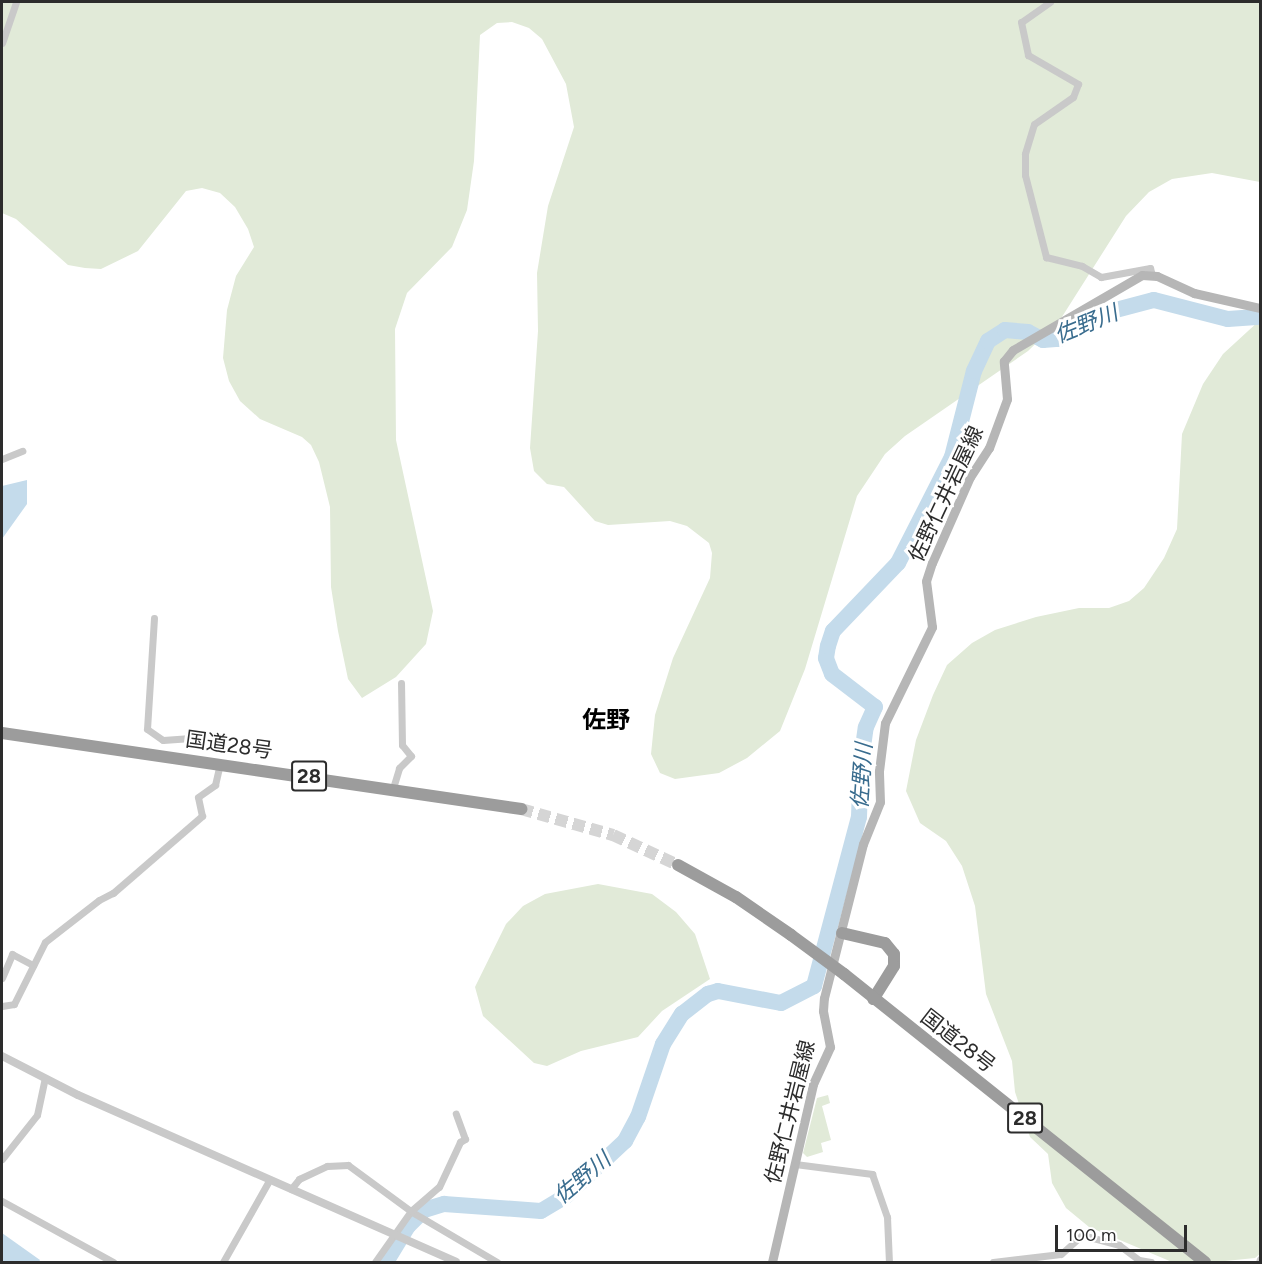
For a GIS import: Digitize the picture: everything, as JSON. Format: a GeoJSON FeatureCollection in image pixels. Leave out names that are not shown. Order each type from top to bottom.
{"type":"FeatureCollection","features":[{"type":"Feature","properties":{"kind":"highway","name":"国道28号"},"geometry":{"type":"LineString","coordinates":[[2,733],[393,788],[521,809]]}},
{"type":"Feature","properties":{"kind":"highway","name":"国道28号"},"geometry":{"type":"LineString","coordinates":[[678,865],[736,897],[844,974],[1205,1263]]}},
{"type":"Feature","properties":{"kind":"highway"},"geometry":{"type":"LineString","coordinates":[[842,933],[885,944],[894,954],[894,966],[873,999]]}},
{"type":"Feature","properties":{"kind":"main road"},"geometry":{"type":"LineString","coordinates":[[1152,275],[1194,293],[1260,308]]}},
{"type":"Feature","properties":{"kind":"main road","name":"佐野仁井岩屋線"},"geometry":{"type":"LineString","coordinates":[[772,1263],[813,1084],[830,1047],[823,1011],[863,844],[880,802],[879,771],[888,713],[932,627],[926,581],[946,526],[970,477],[985,456],[1007,399],[1004,361],[1027,342],[1132,279],[1152,275]]}},
{"type":"Feature","properties":{"kind":"street"},"geometry":{"type":"LineString","coordinates":[[2,43],[16,2]]}},
{"type":"Feature","properties":{"kind":"street"},"geometry":{"type":"LineString","coordinates":[[1050,2],[1021,22],[1028,55],[1078,84],[1073,97],[1034,124],[1025,154],[1025,175],[1046,257],[1082,266],[1101,277],[1150,268],[1152,275]]}},
{"type":"Feature","properties":{"kind":"street"},"geometry":{"type":"LineString","coordinates":[[2,459],[21,451]]}},
{"type":"Feature","properties":{"kind":"street"},"geometry":{"type":"LineString","coordinates":[[154,618],[147,729],[164,740],[205,737]]}},
{"type":"Feature","properties":{"kind":"street"},"geometry":{"type":"LineString","coordinates":[[393,788],[399,768],[411,756],[402,745],[401,682]]}},
{"type":"Feature","properties":{"kind":"street"},"geometry":{"type":"LineString","coordinates":[[2,1005],[14,1004],[45,942],[99,900],[113,893],[202,816],[198,797],[215,785],[220,763]]}},
{"type":"Feature","properties":{"kind":"street"},"geometry":{"type":"LineString","coordinates":[[2,978],[12,954],[33,964]]}},
{"type":"Feature","properties":{"kind":"street"},"geometry":{"type":"LineString","coordinates":[[2,1056],[45,1078],[456,1263]]}},
{"type":"Feature","properties":{"kind":"street"},"geometry":{"type":"LineString","coordinates":[[2,1159],[37,1115],[45,1078]]}},
{"type":"Feature","properties":{"kind":"street"},"geometry":{"type":"LineString","coordinates":[[375,1263],[412,1211],[439,1187],[460,1142],[465,1139],[456,1114]]}},
{"type":"Feature","properties":{"kind":"street"},"geometry":{"type":"LineString","coordinates":[[795,1164],[872,1174],[887,1217],[889,1263]]}},
{"type":"Feature","properties":{"kind":"street"},"geometry":{"type":"LineString","coordinates":[[291,1189],[299,1179],[327,1166],[348,1165],[427,1221],[497,1263]]}},
{"type":"Feature","properties":{"kind":"street"},"geometry":{"type":"LineString","coordinates":[[223,1263],[270,1179]]}},
{"type":"Feature","properties":{"kind":"street"},"geometry":{"type":"LineString","coordinates":[[2,1201],[114,1263]]}},
{"type":"Feature","properties":{"kind":"street"},"geometry":{"type":"LineString","coordinates":[[993,1263],[1061,1254],[1082,1235],[1119,1245],[1151,1263]]}},
{"type":"Feature","properties":{"kind":"green space"},"geometry":{"type":"Polygon","coordinates":[[[2,2],[1260,2],[1260,182],[1212,173],[1172,179],[1149,192],[1126,216],[1060,320],[1028,351],[905,436],[885,454],[857,496],[805,669],[780,731],[747,758],[719,773],[675,779],[660,773],[651,754],[655,715],[673,658],[710,578],[712,553],[709,543],[687,526],[670,521],[608,525],[595,521],[564,487],[547,484],[534,471],[530,448],[538,331],[537,273],[548,206],[574,127],[566,84],[542,39],[529,28],[512,22],[497,23],[480,35],[474,161],[467,210],[452,247],[407,293],[395,329],[396,440],[433,611],[426,644],[396,677],[362,698],[348,679],[338,631],[331,587],[330,507],[319,462],[311,445],[302,437],[260,419],[240,401],[229,381],[223,358],[227,310],[236,276],[254,247],[248,229],[235,207],[220,193],[202,188],[186,191],[138,251],[101,269],[85,268],[68,265],[16,219],[2,213],[2,2]]]}},
{"type":"Feature","properties":{"kind":"green space"},"geometry":{"type":"Polygon","coordinates":[[[1260,320],[1260,1254],[1255,1258],[1215,1262],[1172,1262],[1089,1227],[1066,1208],[1052,1183],[1048,1154],[1030,1137],[1015,1092],[1012,1061],[986,994],[975,906],[962,866],[946,841],[920,823],[906,791],[916,740],[933,695],[947,665],[972,643],[995,630],[1036,617],[1079,608],[1109,608],[1129,601],[1144,588],[1164,558],[1177,529],[1182,434],[1203,384],[1223,354],[1260,320]]]}},
{"type":"Feature","properties":{"kind":"green space"},"geometry":{"type":"Polygon","coordinates":[[[598,884],[652,894],[676,912],[695,934],[710,979],[662,1011],[638,1037],[581,1051],[547,1066],[534,1063],[483,1016],[475,987],[506,924],[523,906],[545,894],[598,884]]]}},
{"type":"Feature","properties":{"kind":"green space"},"geometry":{"type":"Polygon","coordinates":[[[828,1095],[830,1103],[822,1106],[831,1140],[821,1143],[823,1152],[807,1157],[803,1153],[817,1098],[828,1095]]]}},
{"type":"Feature","properties":{"kind":"water"},"geometry":{"type":"Polygon","coordinates":[[[27,480],[27,504],[2,539],[2,486],[27,480]]]}},
{"type":"Feature","properties":{"kind":"water"},"geometry":{"type":"Polygon","coordinates":[[[2,1233],[40,1260],[39,1262],[2,1262],[2,1233]]]}},
{"type":"Feature","properties":{"kind":"waterway","name":"佐野川"},"geometry":{"type":"LineString","coordinates":[[386,1262],[408,1226],[424,1210],[444,1204],[541,1211],[566,1196],[625,1141],[638,1117],[663,1044],[682,1014],[708,994],[718,991],[781,1003],[814,986],[859,817],[861,761],[866,727],[875,707],[832,674],[826,658],[828,646],[833,631],[898,563],[952,457],[974,371],[988,341],[1005,330],[1028,332],[1043,340],[1059,339],[1112,311],[1154,300],[1228,319],[1260,317]]}},
{"type":"Feature","properties":{"kind":"tunnel"},"geometry":{"type":"LineString","coordinates":[[521,809],[613,835],[678,865]]}},
{"type":"Feature","properties":{"kind":"district","name":"佐野"},"geometry":{"type":"Point","coordinates":[606,720]}}]}
